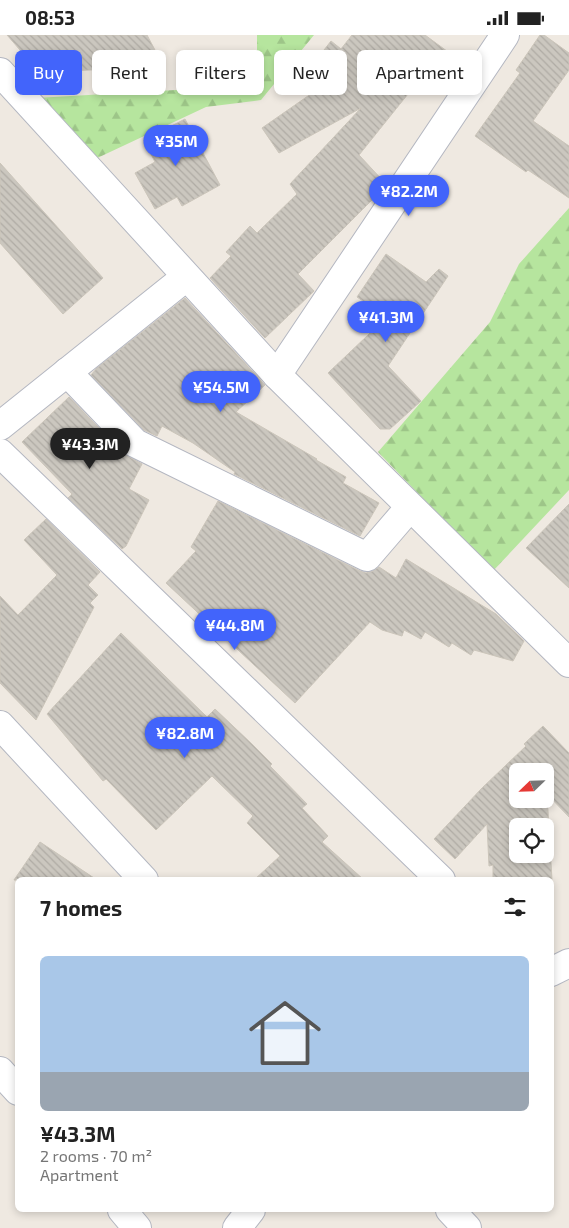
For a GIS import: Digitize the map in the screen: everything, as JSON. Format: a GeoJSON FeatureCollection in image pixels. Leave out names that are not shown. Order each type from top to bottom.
{"type":"FeatureCollection","features":[{"type":"Feature","properties":{"kind":"street"},"geometry":{"type":"LineString","coordinates":[[276,375],[505,35]]}},
{"type":"Feature","properties":{"kind":"street"},"geometry":{"type":"LineString","coordinates":[[0,72],[276,375],[569,663]]}},
{"type":"Feature","properties":{"kind":"street"},"geometry":{"type":"LineString","coordinates":[[0,426],[186,277]]}},
{"type":"Feature","properties":{"kind":"street"},"geometry":{"type":"LineString","coordinates":[[67,372],[135,443],[367,557],[410,507]]}},
{"type":"Feature","properties":{"kind":"street"},"geometry":{"type":"LineString","coordinates":[[0,453],[437,877]]}},
{"type":"Feature","properties":{"kind":"street"},"geometry":{"type":"LineString","coordinates":[[0,725],[141,877]]}},
{"type":"Feature","properties":{"kind":"street"},"geometry":{"type":"LineString","coordinates":[[554,970],[569,963]]}},
{"type":"Feature","properties":{"kind":"street"},"geometry":{"type":"LineString","coordinates":[[0,1071],[15,1088]]}},
{"type":"Feature","properties":{"kind":"street"},"geometry":{"type":"LineString","coordinates":[[124,1212],[137,1228]]}},
{"type":"Feature","properties":{"kind":"street"},"geometry":{"type":"LineString","coordinates":[[237,1228],[249,1212]]}},
{"type":"Feature","properties":{"kind":"street"},"geometry":{"type":"LineString","coordinates":[[452,1212],[467,1228]]}},
{"type":"Feature","properties":{"kind":"green space"},"geometry":{"type":"Polygon","coordinates":[[[257,35],[314,35],[302,50],[274,50],[274,84],[261,100],[206,107],[93,160],[36,98],[92,95],[166,95],[166,91],[176,90],[176,95],[264,95],[264,50],[257,50],[257,35]]]}},
{"type":"Feature","properties":{"kind":"green space"},"geometry":{"type":"Polygon","coordinates":[[[569,208],[569,490],[493,571],[378,452],[490,322],[519,264],[569,208]]]}},
{"type":"Feature","properties":{"kind":"building"},"geometry":{"type":"Polygon","coordinates":[[[7,35],[147,35],[155,50],[92,50],[92,70],[82,70],[82,50],[20,50],[7,35]]]}},
{"type":"Feature","properties":{"kind":"building"},"geometry":{"type":"Polygon","coordinates":[[[352,35],[425,35],[445,50],[357,50],[357,95],[407,95],[359,155],[385,183],[376,192],[378,194],[298,274],[314,291],[265,338],[210,278],[231,256],[226,252],[250,226],[257,233],[297,194],[290,184],[361,108],[279,153],[262,128],[309,95],[347,95],[347,50],[324,50],[331,41],[341,49],[352,35]]]}},
{"type":"Feature","properties":{"kind":"building"},"geometry":{"type":"Polygon","coordinates":[[[540,35],[544,35],[569,53],[569,70],[533,121],[569,146],[569,198],[528,170],[526,172],[475,136],[520,73],[516,70],[540,35]]]}},
{"type":"Feature","properties":{"kind":"building"},"geometry":{"type":"Polygon","coordinates":[[[185,119],[220,185],[182,206],[177,197],[155,209],[135,173],[155,162],[144,140],[185,119]]]}},
{"type":"Feature","properties":{"kind":"building"},"geometry":{"type":"Polygon","coordinates":[[[0,163],[103,278],[63,314],[0,243],[0,163]]]}},
{"type":"Feature","properties":{"kind":"building"},"geometry":{"type":"Polygon","coordinates":[[[386,254],[426,282],[439,269],[448,276],[388,366],[421,401],[390,429],[380,429],[328,373],[387,317],[357,297],[386,254]]]}},
{"type":"Feature","properties":{"kind":"building"},"geometry":{"type":"Polygon","coordinates":[[[185,298],[265,385],[236,412],[346,477],[343,483],[379,503],[360,536],[234,474],[235,472],[193,443],[162,426],[157,436],[144,430],[91,375],[97,368],[185,298]]]}},
{"type":"Feature","properties":{"kind":"building"},"geometry":{"type":"Polygon","coordinates":[[[69,397],[124,454],[142,464],[129,489],[149,500],[126,546],[122,549],[68,498],[72,494],[22,442],[69,397]]]}},
{"type":"Feature","properties":{"kind":"building"},"geometry":{"type":"Polygon","coordinates":[[[218,501],[366,573],[379,567],[396,578],[406,559],[496,614],[524,641],[513,661],[474,650],[471,655],[452,643],[449,647],[425,632],[421,639],[404,630],[402,636],[382,630],[370,622],[295,703],[166,583],[196,551],[191,547],[218,501]]]}},
{"type":"Feature","properties":{"kind":"building"},"geometry":{"type":"Polygon","coordinates":[[[569,504],[569,588],[526,548],[569,504]]]}},
{"type":"Feature","properties":{"kind":"building"},"geometry":{"type":"Polygon","coordinates":[[[46,519],[100,572],[88,585],[98,595],[90,603],[94,607],[36,720],[0,683],[0,596],[18,615],[57,575],[24,540],[46,519]]]}},
{"type":"Feature","properties":{"kind":"building"},"geometry":{"type":"Polygon","coordinates":[[[121,633],[207,717],[215,709],[272,764],[270,766],[307,804],[302,808],[328,836],[322,842],[361,877],[257,877],[280,856],[247,823],[253,816],[212,776],[156,830],[106,779],[103,781],[47,714],[121,633]]]}},
{"type":"Feature","properties":{"kind":"building"},"geometry":{"type":"Polygon","coordinates":[[[543,726],[569,753],[569,817],[554,801],[554,763],[509,763],[509,808],[548,808],[548,818],[509,818],[509,863],[551,863],[552,877],[493,877],[493,865],[489,866],[487,824],[455,859],[434,839],[482,788],[526,746],[524,744],[543,726]]]}},
{"type":"Feature","properties":{"kind":"building"},"geometry":{"type":"Polygon","coordinates":[[[40,842],[92,877],[16,877],[40,842]]]}}]}
